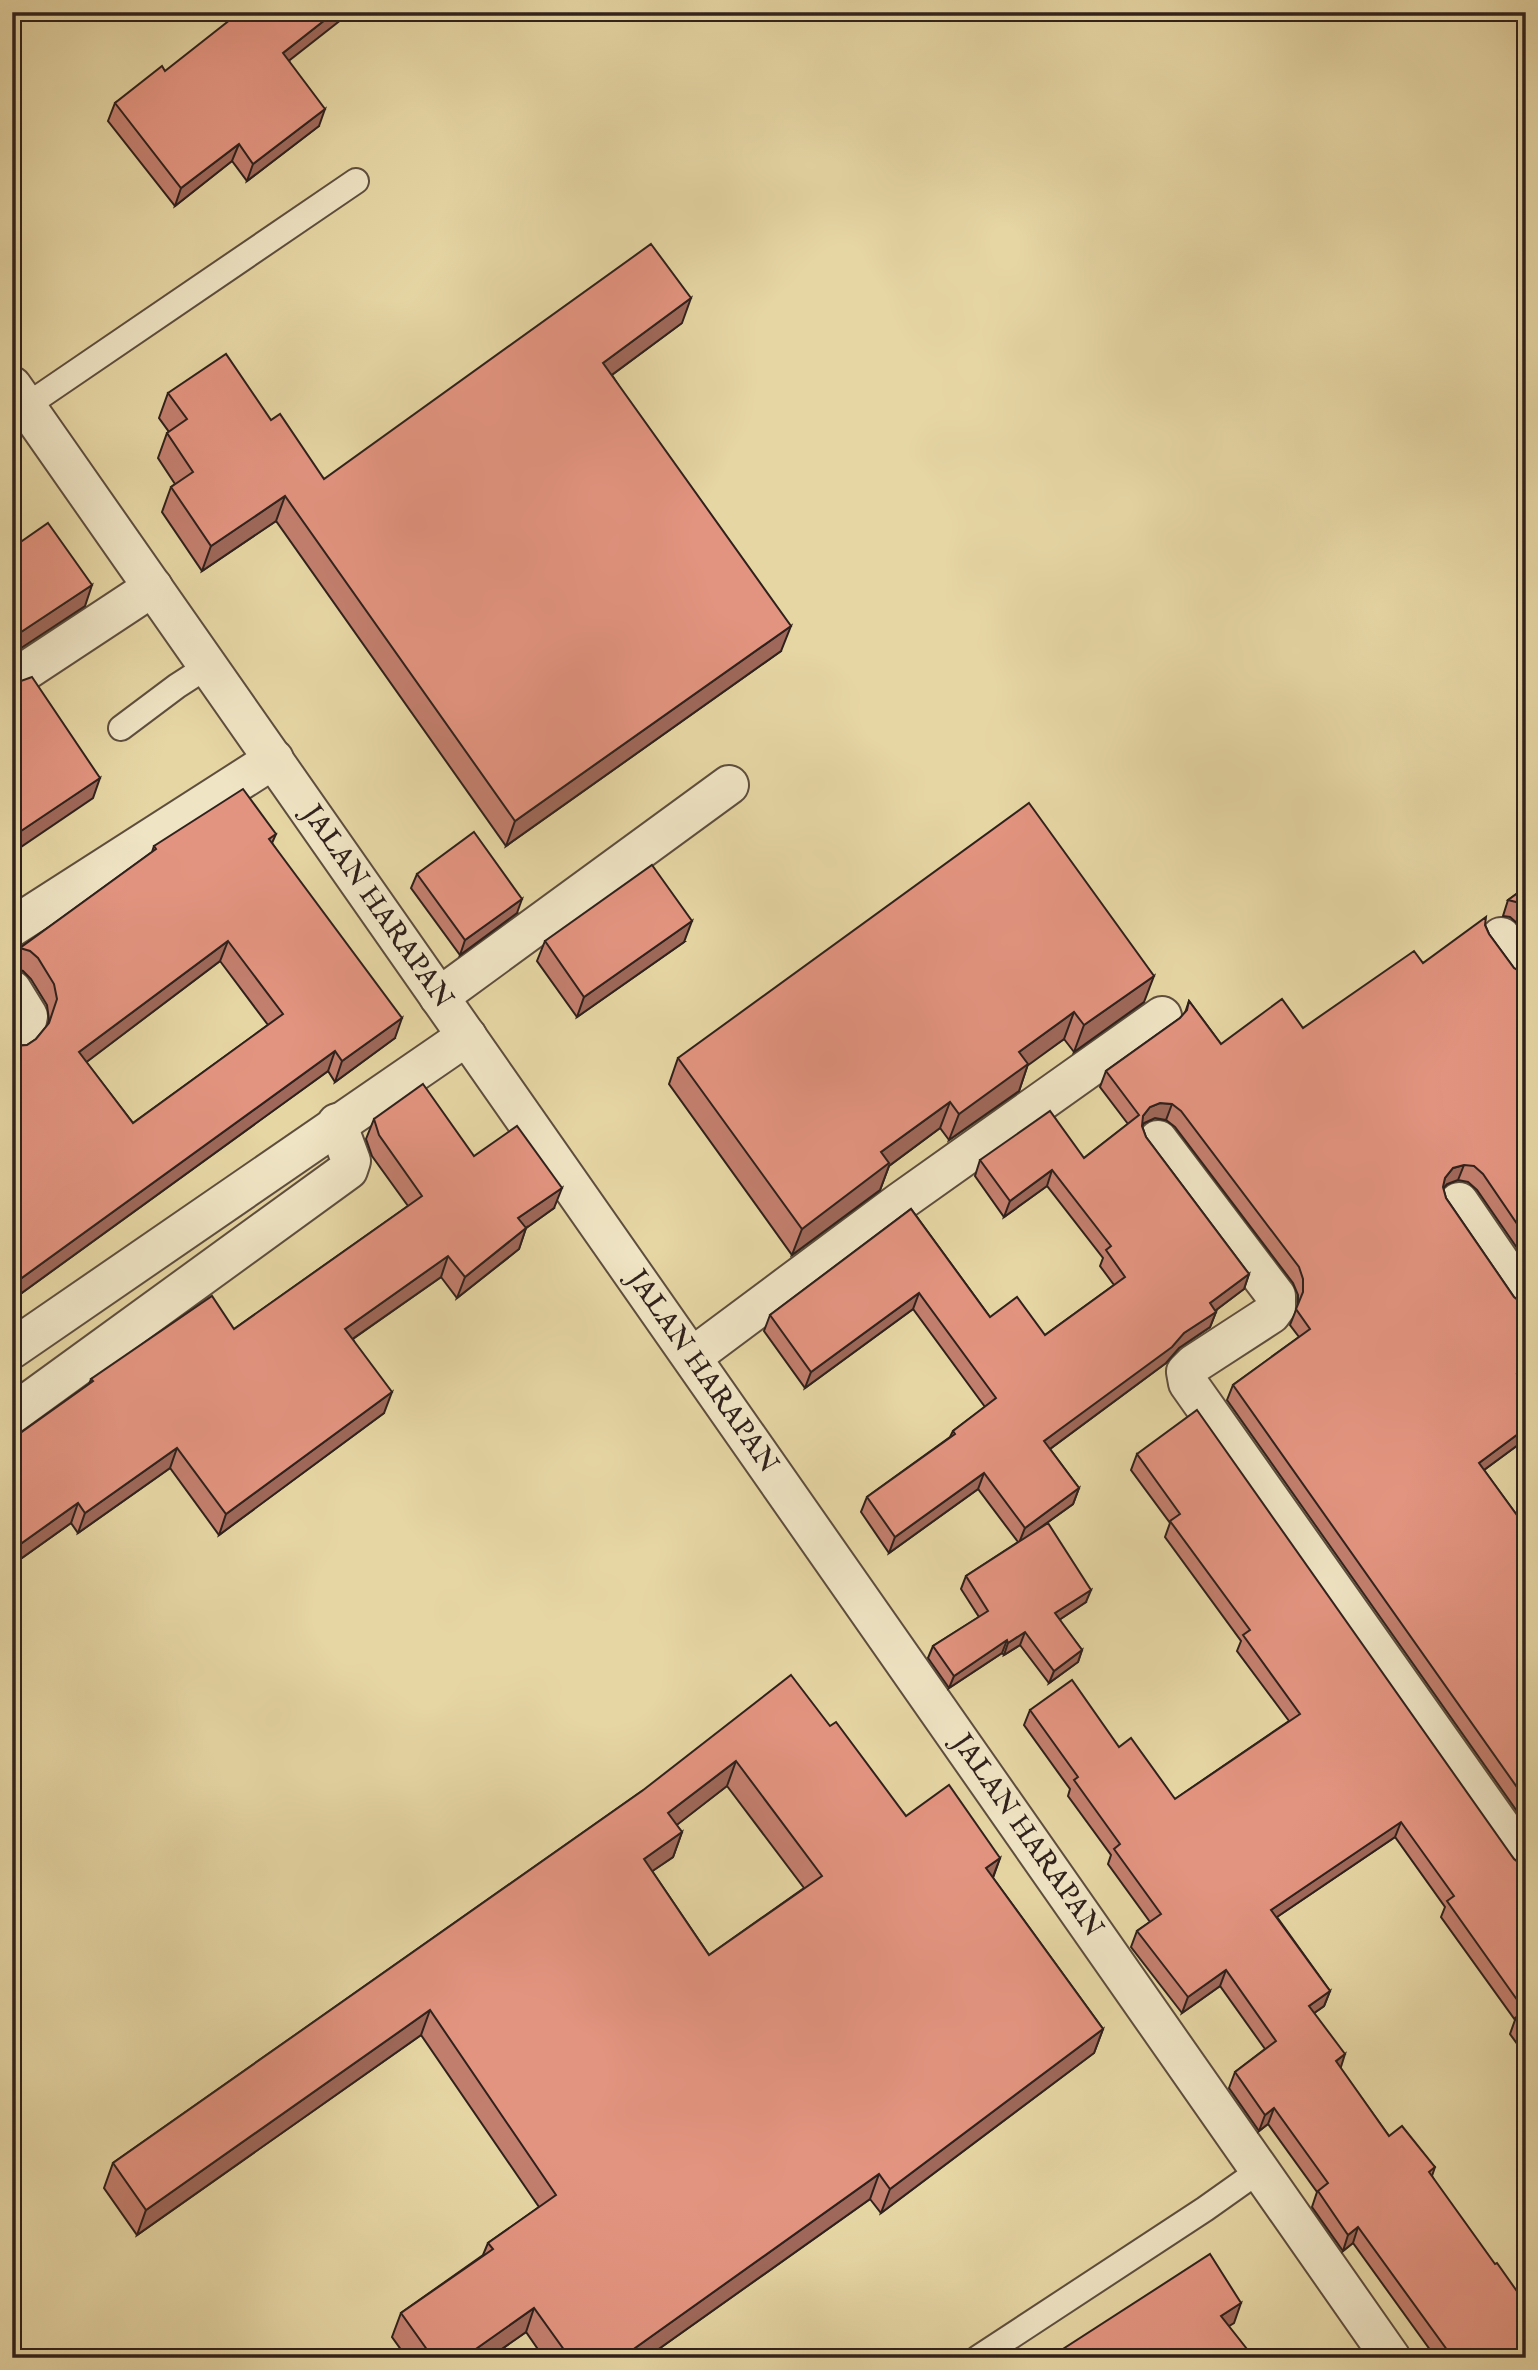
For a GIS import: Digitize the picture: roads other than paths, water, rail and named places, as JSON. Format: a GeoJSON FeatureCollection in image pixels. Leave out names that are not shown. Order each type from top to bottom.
{"type":"FeatureCollection","features":[{"type":"Feature","properties":{"kind":"street","name":"JALAN HARAPAN"},"geometry":{"type":"LineString","coordinates":[[19,396],[1391,2358]]}},
{"type":"Feature","properties":{"kind":"street"},"geometry":{"type":"LineString","coordinates":[[12,680],[153,587]]}},
{"type":"Feature","properties":{"kind":"street"},"geometry":{"type":"LineString","coordinates":[[12,927],[274,759]]}},
{"type":"Feature","properties":{"kind":"street"},"geometry":{"type":"LineString","coordinates":[[439,997],[729,785]]}},
{"type":"Feature","properties":{"kind":"street"},"geometry":{"type":"LineString","coordinates":[[1502,937],[1526,970]]}},
{"type":"Feature","properties":{"kind":"street"},"geometry":{"type":"LineString","coordinates":[[12,990],[28,1016],[25,1030],[12,1045]]}},
{"type":"Feature","properties":{"kind":"street"},"geometry":{"type":"LineString","coordinates":[[692,1357],[900,1202],[1162,1016]]}},
{"type":"Feature","properties":{"kind":"street"},"geometry":{"type":"LineString","coordinates":[[12,1349],[467,1036]]}},
{"type":"Feature","properties":{"kind":"street"},"geometry":{"type":"LineString","coordinates":[[12,1414],[348,1170],[351,1161],[337,1124]]}},
{"type":"Feature","properties":{"kind":"street"},"geometry":{"type":"LineString","coordinates":[[1158,1140],[1276,1296],[1276,1307],[1271,1314],[1194,1364],[1186,1372],[1188,1382],[1526,1862]]}},
{"type":"Feature","properties":{"kind":"street"},"geometry":{"type":"LineString","coordinates":[[1459,1202],[1526,1300]]}},
{"type":"Feature","properties":{"kind":"lane"},"geometry":{"type":"LineString","coordinates":[[19,396],[356,181]]}},
{"type":"Feature","properties":{"kind":"lane"},"geometry":{"type":"LineString","coordinates":[[121,728],[177,685],[208,666]]}},
{"type":"Feature","properties":{"kind":"lane"},"geometry":{"type":"LineString","coordinates":[[978,2358],[1205,2209],[1260,2169]]}}]}
